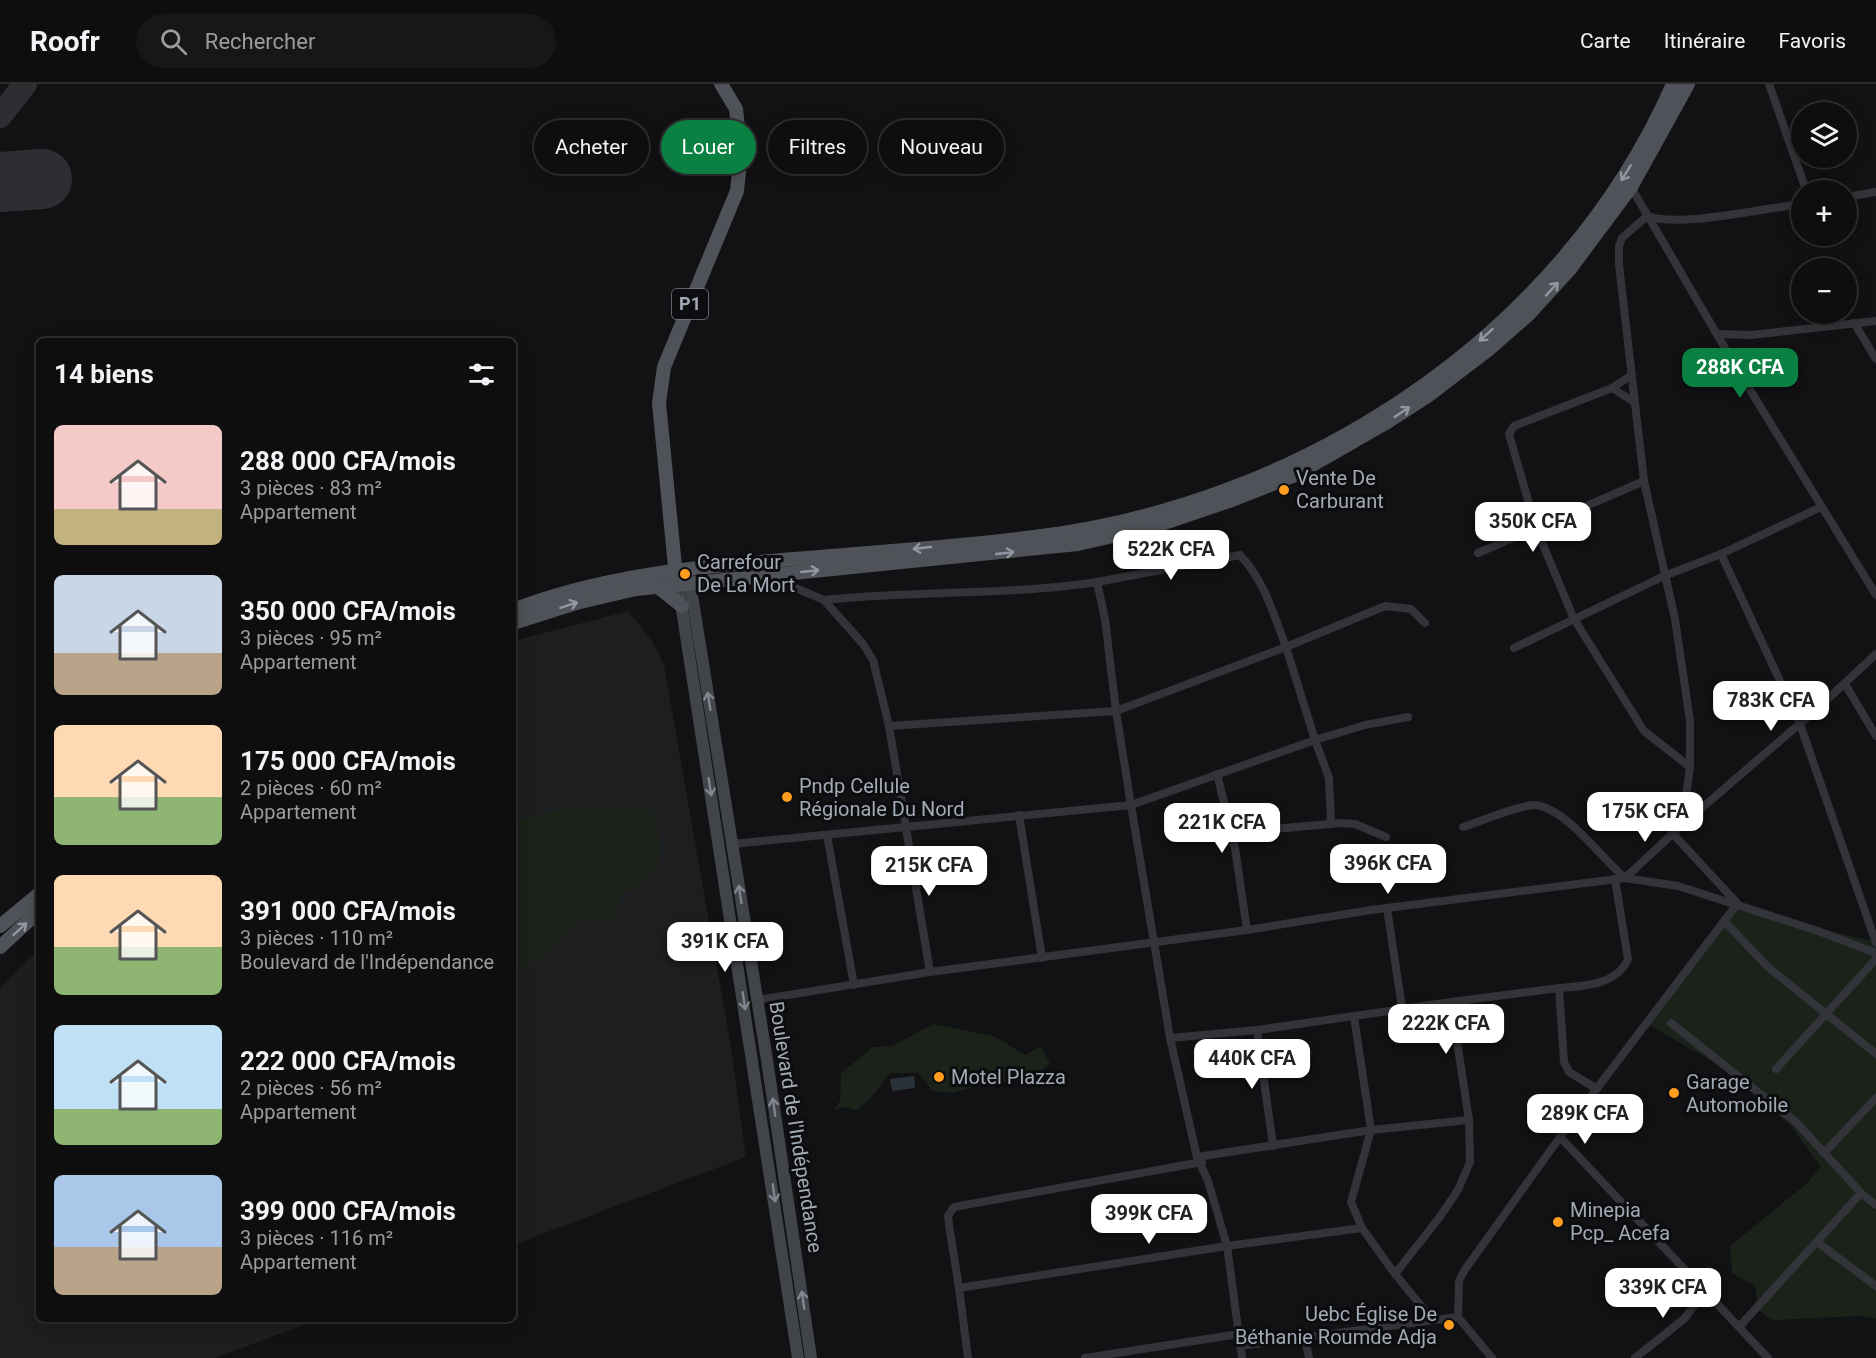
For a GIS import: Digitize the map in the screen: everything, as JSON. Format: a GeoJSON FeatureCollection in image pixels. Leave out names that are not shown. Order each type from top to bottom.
{"type":"FeatureCollection","features":[{"type":"Feature","properties":{"kind":"main road","name":"P1"},"geometry":{"type":"LineString","coordinates":[[681,569],[685,554],[674,531],[659,403],[664,367],[737,191],[741,153],[736,109],[721,84]]}},
{"type":"Feature","properties":{"kind":"main road"},"geometry":{"type":"LineString","coordinates":[[516,609],[620,579],[681,569],[1076,532],[1149,515],[1215,495],[1290,466],[1351,432],[1421,386],[1473,347],[1524,302],[1564,259],[1603,208],[1645,142],[1673,84]]}},
{"type":"Feature","properties":{"kind":"main road"},"geometry":{"type":"LineString","coordinates":[[516,622],[585,600],[658,587],[1078,544],[1152,527],[1232,500],[1295,475],[1393,418],[1488,350],[1528,315],[1570,269],[1631,187],[1688,84]]}},
{"type":"Feature","properties":{"kind":"main road"},"geometry":{"type":"LineString","coordinates":[[681,569],[684,584]]}},
{"type":"Feature","properties":{"kind":"main road","name":"Boulevard de l'Indépendance"},"geometry":{"type":"LineString","coordinates":[[684,584],[682,606],[798,1358]]}},
{"type":"Feature","properties":{"kind":"main road","name":"Boulevard de l'Indépendance"},"geometry":{"type":"LineString","coordinates":[[684,584],[732,843],[811,1358]]}},
{"type":"Feature","properties":{"kind":"main road"},"geometry":{"type":"LineString","coordinates":[[658,587],[682,606]]}},
{"type":"Feature","properties":{"kind":"main road"},"geometry":{"type":"LineString","coordinates":[[0,926],[36,896]]}},
{"type":"Feature","properties":{"kind":"main road"},"geometry":{"type":"LineString","coordinates":[[0,947],[36,914]]}},
{"type":"Feature","properties":{"kind":"street"},"geometry":{"type":"LineString","coordinates":[[1769,84],[1803,180]]}},
{"type":"Feature","properties":{"kind":"street"},"geometry":{"type":"LineString","coordinates":[[1631,187],[1821,507],[1876,595]]}},
{"type":"Feature","properties":{"kind":"street"},"geometry":{"type":"LineString","coordinates":[[1857,195],[1876,192]]}},
{"type":"Feature","properties":{"kind":"street"},"geometry":{"type":"LineString","coordinates":[[1647,216],[1658,219],[1694,218],[1791,205]]}},
{"type":"Feature","properties":{"kind":"street"},"geometry":{"type":"LineString","coordinates":[[1647,216],[1628,231],[1619,246],[1621,293],[1644,481],[1682,668],[1690,721],[1690,767],[1682,825]]}},
{"type":"Feature","properties":{"kind":"street"},"geometry":{"type":"LineString","coordinates":[[1857,323],[1876,321]]}},
{"type":"Feature","properties":{"kind":"street"},"geometry":{"type":"LineString","coordinates":[[1719,334],[1750,335],[1845,324]]}},
{"type":"Feature","properties":{"kind":"street"},"geometry":{"type":"LineString","coordinates":[[1855,324],[1876,359]]}},
{"type":"Feature","properties":{"kind":"street"},"geometry":{"type":"LineString","coordinates":[[1630,376],[1612,388],[1514,426],[1509,434],[1536,528],[1575,619],[1644,731],[1690,767]]}},
{"type":"Feature","properties":{"kind":"street"},"geometry":{"type":"LineString","coordinates":[[1612,388],[1634,402]]}},
{"type":"Feature","properties":{"kind":"street"},"geometry":{"type":"LineString","coordinates":[[1478,553],[1644,481]]}},
{"type":"Feature","properties":{"kind":"street"},"geometry":{"type":"LineString","coordinates":[[1514,648],[1664,576],[1721,554],[1821,507]]}},
{"type":"Feature","properties":{"kind":"street"},"geometry":{"type":"LineString","coordinates":[[1721,554],[1800,724],[1876,943]]}},
{"type":"Feature","properties":{"kind":"street"},"geometry":{"type":"LineString","coordinates":[[765,575],[824,600],[927,592],[1054,589],[1240,555],[1251,566],[1264,589],[1286,647],[1330,786],[1330,823]]}},
{"type":"Feature","properties":{"kind":"street"},"geometry":{"type":"LineString","coordinates":[[1097,582],[1106,620],[1116,711],[1170,1038],[1199,1160],[1227,1246],[1242,1358]]}},
{"type":"Feature","properties":{"kind":"street"},"geometry":{"type":"LineString","coordinates":[[824,600],[873,660],[889,726],[930,972]]}},
{"type":"Feature","properties":{"kind":"street"},"geometry":{"type":"LineString","coordinates":[[889,726],[1116,711],[1286,647],[1385,606],[1411,609],[1425,623]]}},
{"type":"Feature","properties":{"kind":"street"},"geometry":{"type":"LineString","coordinates":[[1625,878],[1876,654]]}},
{"type":"Feature","properties":{"kind":"street"},"geometry":{"type":"LineString","coordinates":[[1845,684],[1876,736]]}},
{"type":"Feature","properties":{"kind":"street"},"geometry":{"type":"LineString","coordinates":[[732,843],[827,836],[904,826],[1131,805],[1316,740],[1365,725],[1408,717]]}},
{"type":"Feature","properties":{"kind":"street"},"geometry":{"type":"LineString","coordinates":[[1217,774],[1229,824],[1247,930]]}},
{"type":"Feature","properties":{"kind":"street"},"geometry":{"type":"LineString","coordinates":[[1463,827],[1534,805],[1549,809],[1568,823],[1625,878]]}},
{"type":"Feature","properties":{"kind":"street"},"geometry":{"type":"LineString","coordinates":[[1018,815],[1042,958]]}},
{"type":"Feature","properties":{"kind":"street"},"geometry":{"type":"LineString","coordinates":[[1229,824],[1252,831],[1330,823],[1355,824],[1386,837]]}},
{"type":"Feature","properties":{"kind":"street"},"geometry":{"type":"LineString","coordinates":[[1674,835],[1737,904]]}},
{"type":"Feature","properties":{"kind":"street"},"geometry":{"type":"LineString","coordinates":[[827,836],[854,985]]}},
{"type":"Feature","properties":{"kind":"street"},"geometry":{"type":"LineString","coordinates":[[757,1000],[930,972],[1247,930],[1387,908],[1625,878],[1678,886],[1737,904],[1876,953]]}},
{"type":"Feature","properties":{"kind":"street"},"geometry":{"type":"LineString","coordinates":[[1170,1038],[1257,1030],[1600,982],[1623,969],[1628,959],[1616,879]]}},
{"type":"Feature","properties":{"kind":"street"},"geometry":{"type":"LineString","coordinates":[[1492,1358],[1458,1317],[1459,1281],[1464,1271],[1560,1137],[1737,904]]}},
{"type":"Feature","properties":{"kind":"street"},"geometry":{"type":"LineString","coordinates":[[1387,908],[1402,1008]]}},
{"type":"Feature","properties":{"kind":"street"},"geometry":{"type":"LineString","coordinates":[[1724,921],[1768,967],[1876,1054]]}},
{"type":"Feature","properties":{"kind":"street"},"geometry":{"type":"LineString","coordinates":[[1776,1069],[1876,959]]}},
{"type":"Feature","properties":{"kind":"street"},"geometry":{"type":"LineString","coordinates":[[1559,988],[1564,1062],[1569,1072],[1597,1089]]}},
{"type":"Feature","properties":{"kind":"street"},"geometry":{"type":"LineString","coordinates":[[1395,1274],[1439,1218],[1465,1177],[1470,1162],[1469,1120],[1451,1002]]}},
{"type":"Feature","properties":{"kind":"street"},"geometry":{"type":"LineString","coordinates":[[1354,1017],[1371,1130],[1351,1202],[1362,1228],[1395,1274],[1432,1319]]}},
{"type":"Feature","properties":{"kind":"street"},"geometry":{"type":"LineString","coordinates":[[1671,1023],[1797,1123],[1876,1205]]}},
{"type":"Feature","properties":{"kind":"street"},"geometry":{"type":"LineString","coordinates":[[1257,1030],[1273,1146]]}},
{"type":"Feature","properties":{"kind":"street"},"geometry":{"type":"LineString","coordinates":[[1824,1153],[1876,1098]]}},
{"type":"Feature","properties":{"kind":"street"},"geometry":{"type":"LineString","coordinates":[[968,1358],[948,1216],[954,1207],[1273,1146],[1371,1130],[1469,1120]]}},
{"type":"Feature","properties":{"kind":"street"},"geometry":{"type":"LineString","coordinates":[[1560,1137],[1704,1293],[1768,1358]]}},
{"type":"Feature","properties":{"kind":"street"},"geometry":{"type":"LineString","coordinates":[[1739,1328],[1861,1192]]}},
{"type":"Feature","properties":{"kind":"street"},"geometry":{"type":"LineString","coordinates":[[959,1288],[1227,1246],[1362,1228]]}},
{"type":"Feature","properties":{"kind":"street"},"geometry":{"type":"LineString","coordinates":[[1816,1242],[1876,1286]]}},
{"type":"Feature","properties":{"kind":"street"},"geometry":{"type":"LineString","coordinates":[[1635,1358],[1684,1319],[1704,1293]]}},
{"type":"Feature","properties":{"kind":"street"},"geometry":{"type":"LineString","coordinates":[[1240,1346],[1458,1317]]}},
{"type":"Feature","properties":{"kind":"street"},"geometry":{"type":"LineString","coordinates":[[1085,1358],[1239,1334]]}},
{"type":"Feature","properties":{"kind":"street"},"geometry":{"type":"LineString","coordinates":[[1305,1339],[1308,1358]]}},
{"type":"Feature","properties":{"kind":"shaded area"},"geometry":{"type":"Polygon","coordinates":[[[628,611],[652,641],[664,665],[731,1047],[746,1157],[516,1244],[516,640],[628,611]]]}},
{"type":"Feature","properties":{"kind":"shaded area"},"geometry":{"type":"Polygon","coordinates":[[[592,806],[638,806],[652,811],[660,838],[660,856],[653,873],[646,881],[622,896],[618,909],[612,917],[600,921],[586,917],[567,930],[534,962],[516,970],[516,821],[548,812],[592,806]]]}},
{"type":"Feature","properties":{"kind":"shaded area"},"geometry":{"type":"Polygon","coordinates":[[[1733,909],[1876,942],[1876,1319],[1860,1316],[1772,1320],[1758,1310],[1755,1286],[1732,1273],[1730,1246],[1806,1184],[1821,1167],[1790,1125],[1719,1065],[1646,1023],[1733,909]]]}},
{"type":"Feature","properties":{"kind":"shaded area"},"geometry":{"type":"Polygon","coordinates":[[[36,952],[36,1322],[311,1322],[215,1358],[0,1358],[0,987],[36,952]]]}},
{"type":"Feature","properties":{"kind":"shaded area"},"geometry":{"type":"Polygon","coordinates":[[[933,1024],[994,1036],[1025,1055],[1041,1046],[1050,1064],[1029,1080],[983,1084],[953,1093],[933,1091],[918,1073],[890,1073],[869,1100],[857,1110],[845,1107],[834,1110],[840,1101],[841,1073],[873,1047],[892,1046],[933,1024]]]}},
{"type":"Feature","properties":{"kind":"shaded area"},"geometry":{"type":"Polygon","coordinates":[[[914,1076],[915,1088],[892,1091],[890,1079],[914,1076]]]}},
{"type":"Feature","properties":{"kind":"taxiway"},"geometry":{"type":"LineString","coordinates":[[0,116],[25,84]]}},
{"type":"Feature","properties":{"kind":"runway"},"geometry":{"type":"LineString","coordinates":[[0,182],[42,179]]}},
{"type":"Feature","properties":{"kind":"place","name":"Vente De Carburant"},"geometry":{"type":"Point","coordinates":[1284,490]}},
{"type":"Feature","properties":{"kind":"place","name":"Carrefour De La Mort"},"geometry":{"type":"Point","coordinates":[685,574]}},
{"type":"Feature","properties":{"kind":"place","name":"Pndp Cellule Régionale Du Nord"},"geometry":{"type":"Point","coordinates":[787,797]}},
{"type":"Feature","properties":{"kind":"place","name":"Motel Plazza"},"geometry":{"type":"Point","coordinates":[939,1077]}},
{"type":"Feature","properties":{"kind":"place","name":"Garage Automobile"},"geometry":{"type":"Point","coordinates":[1674,1093]}},
{"type":"Feature","properties":{"kind":"place","name":"Minepia Pcp_ Acefa"},"geometry":{"type":"Point","coordinates":[1558,1222]}},
{"type":"Feature","properties":{"kind":"place","name":"Uebc Église De Béthanie Roumde Adja"},"geometry":{"type":"Point","coordinates":[1449,1325]}}]}
